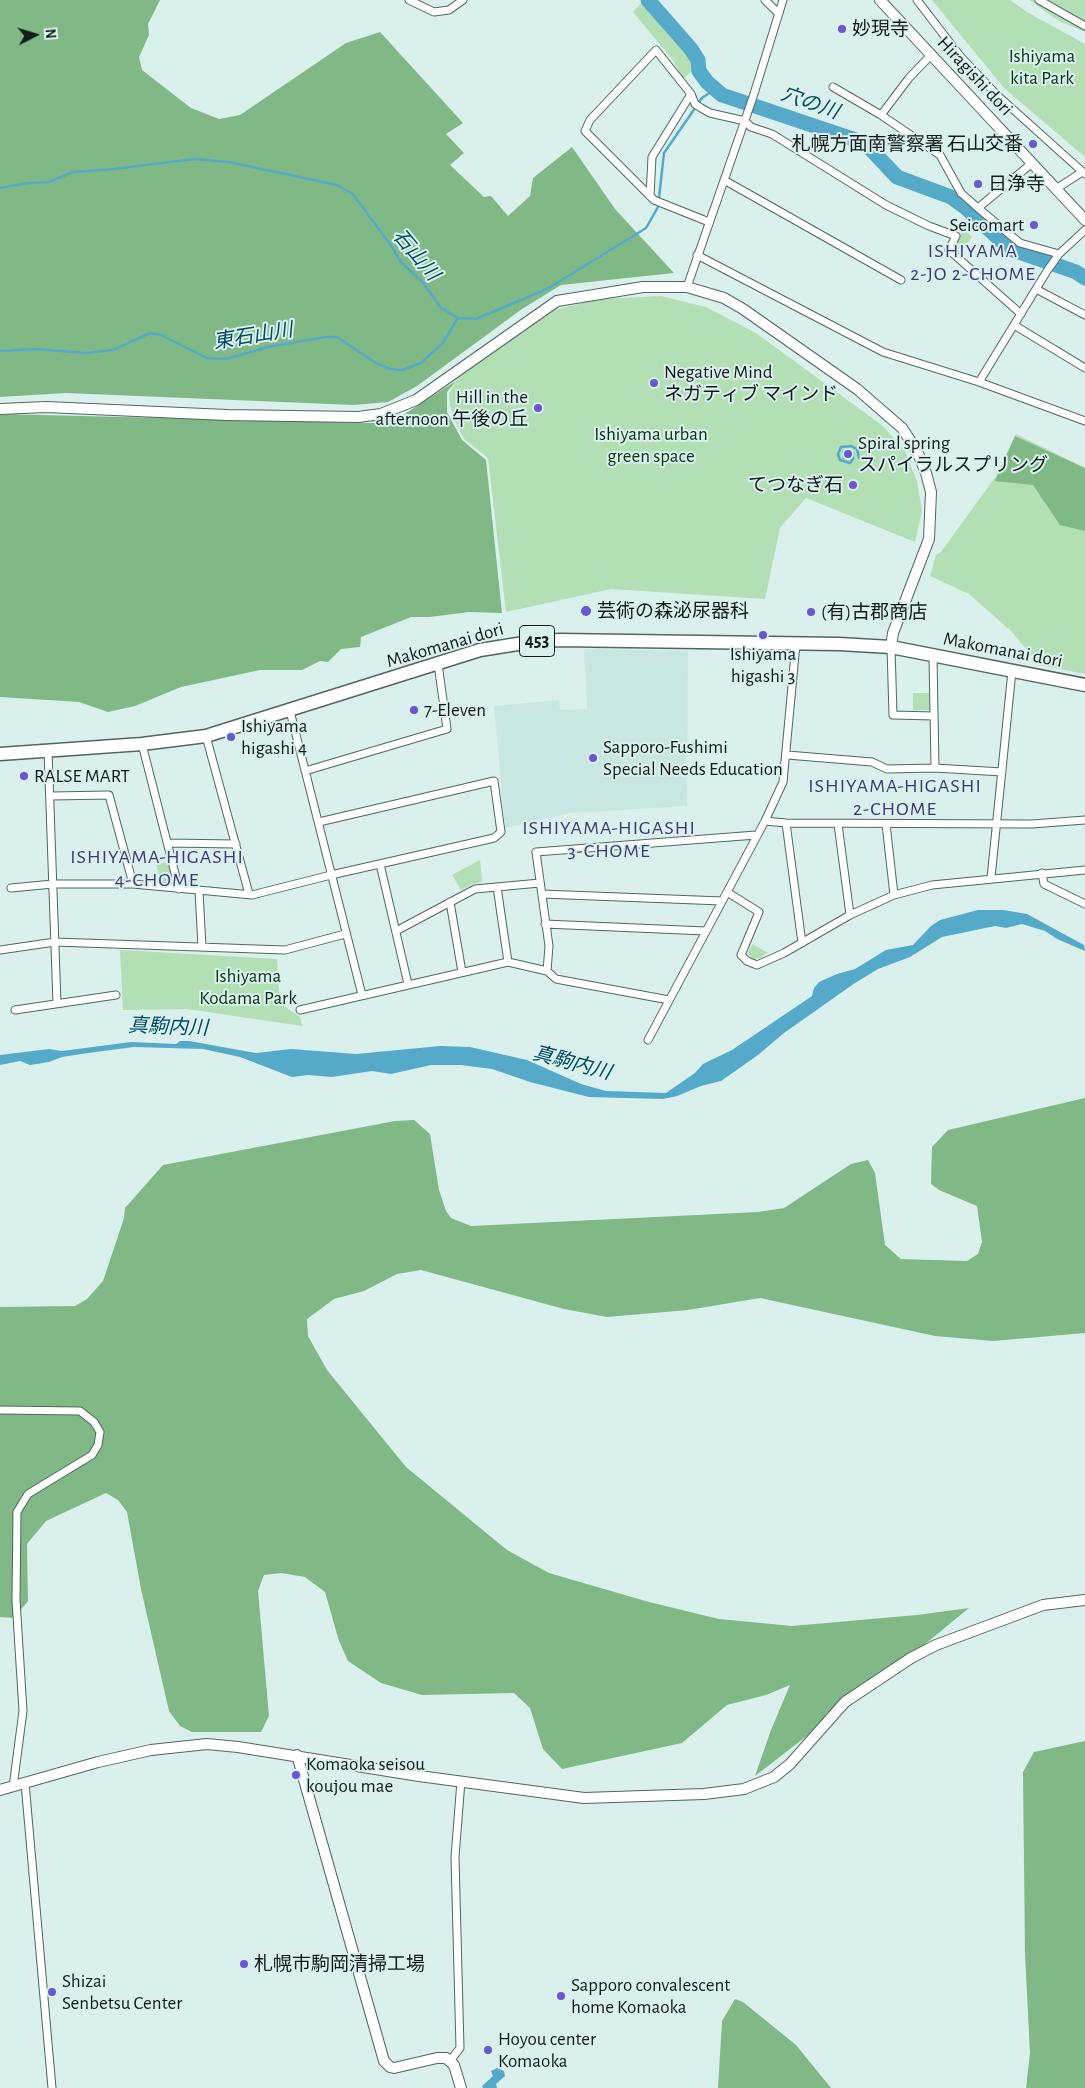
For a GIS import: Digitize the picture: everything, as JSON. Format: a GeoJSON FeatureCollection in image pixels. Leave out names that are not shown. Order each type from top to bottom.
{"type":"FeatureCollection","features":[{"type":"Feature","properties":{"kind":"highway","name":"Makomanai dori"},"geometry":{"type":"LineString","coordinates":[[0,754],[142,744],[206,736],[480,650],[540,641],[839,644],[891,647],[1085,685]]}},
{"type":"Feature","properties":{"kind":"street"},"geometry":{"type":"LineString","coordinates":[[409,0],[434,12],[449,10],[463,0]]}},
{"type":"Feature","properties":{"kind":"street"},"geometry":{"type":"LineString","coordinates":[[765,0],[778,13]]}},
{"type":"Feature","properties":{"kind":"street"},"geometry":{"type":"LineString","coordinates":[[687,286],[746,118],[783,0]]}},
{"type":"Feature","properties":{"kind":"street","name":"Hiragishi dori"},"geometry":{"type":"LineString","coordinates":[[880,0],[1085,220]]}},
{"type":"Feature","properties":{"kind":"street"},"geometry":{"type":"LineString","coordinates":[[917,0],[960,56],[997,95],[1084,173],[1056,189]]}},
{"type":"Feature","properties":{"kind":"street"},"geometry":{"type":"LineString","coordinates":[[1039,0],[1062,15],[1085,26]]}},
{"type":"Feature","properties":{"kind":"street"},"geometry":{"type":"LineString","coordinates":[[709,222],[652,198],[586,131],[590,120],[656,50],[691,94],[698,106],[710,113],[746,118]]}},
{"type":"Feature","properties":{"kind":"street"},"geometry":{"type":"LineString","coordinates":[[881,115],[909,78],[931,55]]}},
{"type":"Feature","properties":{"kind":"street"},"geometry":{"type":"LineString","coordinates":[[833,87],[881,115],[940,155],[961,192],[1020,243],[1057,257]]}},
{"type":"Feature","properties":{"kind":"street"},"geometry":{"type":"LineString","coordinates":[[652,198],[652,157],[691,94]]}},
{"type":"Feature","properties":{"kind":"street"},"geometry":{"type":"LineString","coordinates":[[746,118],[751,127],[772,134],[886,205],[929,226],[956,236],[949,250],[1020,314]]}},
{"type":"Feature","properties":{"kind":"street"},"geometry":{"type":"LineString","coordinates":[[978,208],[1032,163]]}},
{"type":"Feature","properties":{"kind":"street"},"geometry":{"type":"LineString","coordinates":[[724,180],[901,280]]}},
{"type":"Feature","properties":{"kind":"street"},"geometry":{"type":"LineString","coordinates":[[979,382],[1047,271],[1057,257],[1085,230]]}},
{"type":"Feature","properties":{"kind":"street"},"geometry":{"type":"LineString","coordinates":[[697,255],[883,352],[979,382],[1085,421]]}},
{"type":"Feature","properties":{"kind":"street"},"geometry":{"type":"LineString","coordinates":[[0,409],[46,407],[358,417],[382,414],[416,400],[557,301],[643,287],[687,286],[724,298],[743,309],[857,389],[902,428],[917,450],[931,492],[929,539],[893,633],[891,647],[893,715],[934,716]]}},
{"type":"Feature","properties":{"kind":"street"},"geometry":{"type":"LineString","coordinates":[[1036,289],[1085,315]]}},
{"type":"Feature","properties":{"kind":"street"},"geometry":{"type":"LineString","coordinates":[[1014,325],[1085,368]]}},
{"type":"Feature","properties":{"kind":"street"},"geometry":{"type":"LineString","coordinates":[[648,1040],[765,821],[783,782],[796,644]]}},
{"type":"Feature","properties":{"kind":"street"},"geometry":{"type":"LineString","coordinates":[[933,656],[935,768]]}},
{"type":"Feature","properties":{"kind":"street"},"geometry":{"type":"LineString","coordinates":[[305,770],[447,729],[438,664]]}},
{"type":"Feature","properties":{"kind":"street"},"geometry":{"type":"LineString","coordinates":[[990,878],[1012,671]]}},
{"type":"Feature","properties":{"kind":"street"},"geometry":{"type":"LineString","coordinates":[[290,711],[362,995]]}},
{"type":"Feature","properties":{"kind":"street"},"geometry":{"type":"LineString","coordinates":[[206,736],[249,894]]}},
{"type":"Feature","properties":{"kind":"street"},"geometry":{"type":"LineString","coordinates":[[142,744],[179,889]]}},
{"type":"Feature","properties":{"kind":"street"},"geometry":{"type":"LineString","coordinates":[[48,750],[57,1003]]}},
{"type":"Feature","properties":{"kind":"street"},"geometry":{"type":"LineString","coordinates":[[787,755],[872,762],[887,769],[935,768],[1002,772]]}},
{"type":"Feature","properties":{"kind":"street"},"geometry":{"type":"LineString","coordinates":[[11,888],[53,884],[133,884],[252,895],[494,838],[501,832],[494,781],[319,822]]}},
{"type":"Feature","properties":{"kind":"street"},"geometry":{"type":"LineString","coordinates":[[50,796],[109,795],[133,884]]}},
{"type":"Feature","properties":{"kind":"street"},"geometry":{"type":"LineString","coordinates":[[765,821],[838,824],[1032,824],[1085,820]]}},
{"type":"Feature","properties":{"kind":"street"},"geometry":{"type":"LineString","coordinates":[[786,823],[802,942]]}},
{"type":"Feature","properties":{"kind":"street"},"geometry":{"type":"LineString","coordinates":[[838,824],[850,915]]}},
{"type":"Feature","properties":{"kind":"street"},"geometry":{"type":"LineString","coordinates":[[886,824],[894,895]]}},
{"type":"Feature","properties":{"kind":"street"},"geometry":{"type":"LineString","coordinates":[[547,971],[549,946],[536,852],[756,835]]}},
{"type":"Feature","properties":{"kind":"street"},"geometry":{"type":"LineString","coordinates":[[168,843],[236,844]]}},
{"type":"Feature","properties":{"kind":"street"},"geometry":{"type":"LineString","coordinates":[[380,864],[408,984]]}},
{"type":"Feature","properties":{"kind":"street"},"geometry":{"type":"LineString","coordinates":[[727,892],[759,912],[741,955],[747,961],[757,965],[763,964],[850,915],[894,895],[932,885],[1085,870]]}},
{"type":"Feature","properties":{"kind":"street"},"geometry":{"type":"LineString","coordinates":[[1042,873],[1044,884],[1085,904]]}},
{"type":"Feature","properties":{"kind":"street"},"geometry":{"type":"LineString","coordinates":[[396,931],[475,889],[540,883]]}},
{"type":"Feature","properties":{"kind":"street"},"geometry":{"type":"LineString","coordinates":[[497,887],[508,962]]}},
{"type":"Feature","properties":{"kind":"street"},"geometry":{"type":"LineString","coordinates":[[199,891],[202,947]]}},
{"type":"Feature","properties":{"kind":"street"},"geometry":{"type":"LineString","coordinates":[[542,894],[722,901]]}},
{"type":"Feature","properties":{"kind":"street"},"geometry":{"type":"LineString","coordinates":[[450,902],[462,972]]}},
{"type":"Feature","properties":{"kind":"street"},"geometry":{"type":"LineString","coordinates":[[545,924],[705,931]]}},
{"type":"Feature","properties":{"kind":"street"},"geometry":{"type":"LineString","coordinates":[[0,950],[55,942],[285,950],[345,934]]}},
{"type":"Feature","properties":{"kind":"street"},"geometry":{"type":"LineString","coordinates":[[300,1010],[508,962],[547,971],[556,979],[668,1000]]}},
{"type":"Feature","properties":{"kind":"street"},"geometry":{"type":"LineString","coordinates":[[14,1010],[116,995]]}},
{"type":"Feature","properties":{"kind":"street"},"geometry":{"type":"LineString","coordinates":[[0,1410],[80,1411],[94,1422],[100,1432],[98,1445],[92,1455],[28,1494],[17,1512],[16,1600],[23,1711],[13,1786]]}},
{"type":"Feature","properties":{"kind":"street"},"geometry":{"type":"LineString","coordinates":[[0,1790],[98,1762],[179,1746],[207,1744],[584,1798],[704,1794],[744,1789],[774,1777],[790,1764],[844,1702],[911,1658],[936,1645],[1043,1605],[1085,1600]]}},
{"type":"Feature","properties":{"kind":"street"},"geometry":{"type":"LineString","coordinates":[[297,1756],[384,2061],[394,2068],[437,2058],[446,2058],[454,2065],[461,2088]]}},
{"type":"Feature","properties":{"kind":"street"},"geometry":{"type":"LineString","coordinates":[[450,2061],[460,2048],[455,1857],[461,1781]]}},
{"type":"Feature","properties":{"kind":"street"},"geometry":{"type":"LineString","coordinates":[[25,1783],[52,2088]]}},
{"type":"Feature","properties":{"kind":"shaded area","name":"Sapporo-Fushimi Special Needs Education"},"geometry":{"type":"Polygon","coordinates":[[[584,649],[688,651],[687,806],[571,813],[505,828],[494,706],[559,700],[560,710],[587,709],[584,649]]]}},
{"type":"Feature","properties":{"kind":"green space"},"geometry":{"type":"Polygon","coordinates":[[[0,0],[160,0],[148,24],[149,35],[139,57],[142,70],[191,108],[219,119],[240,115],[346,43],[380,32],[463,123],[446,134],[464,153],[450,165],[484,197],[491,196],[508,216],[530,196],[533,178],[572,147],[615,209],[674,273],[561,285],[522,309],[417,386],[388,402],[354,405],[66,393],[0,397],[0,0]]]}},
{"type":"Feature","properties":{"kind":"green space","name":"Ishiyama kita Park"},"geometry":{"type":"Polygon","coordinates":[[[932,0],[1010,0],[1027,12],[1085,44],[1085,157],[1004,88],[932,0]]]}},
{"type":"Feature","properties":{"kind":"green space"},"geometry":{"type":"Polygon","coordinates":[[[1029,0],[1085,0],[1085,32],[1059,21],[1029,0]]]}},
{"type":"Feature","properties":{"kind":"green space"},"geometry":{"type":"Polygon","coordinates":[[[643,1],[686,47],[698,66],[683,79],[673,60],[633,12],[643,1]]]}},
{"type":"Feature","properties":{"kind":"green space"},"geometry":{"type":"Polygon","coordinates":[[[963,228],[972,237],[961,253],[956,245],[963,228]]]}},
{"type":"Feature","properties":{"kind":"green space","name":"Ishiyama urban green space"},"geometry":{"type":"Polygon","coordinates":[[[661,296],[706,307],[756,333],[883,426],[905,451],[917,481],[922,511],[915,542],[806,498],[780,528],[765,599],[611,589],[506,612],[488,458],[464,439],[455,421],[450,405],[449,393],[459,376],[552,310],[601,299],[661,296]]]}},
{"type":"Feature","properties":{"kind":"green space"},"geometry":{"type":"Polygon","coordinates":[[[456,381],[447,392],[447,412],[462,440],[486,460],[502,613],[469,612],[430,617],[411,617],[361,637],[360,647],[341,649],[328,662],[320,661],[302,670],[260,670],[181,687],[135,706],[108,712],[79,702],[0,697],[0,414],[372,423],[403,415],[456,381]]]}},
{"type":"Feature","properties":{"kind":"green space"},"geometry":{"type":"Polygon","coordinates":[[[1016,434],[1085,468],[1085,674],[1039,665],[1012,632],[969,594],[930,576],[936,555],[941,552],[996,476],[1016,434]]]}},
{"type":"Feature","properties":{"kind":"green space"},"geometry":{"type":"Polygon","coordinates":[[[1015,436],[1085,468],[1085,531],[1060,525],[1033,485],[995,481],[1015,436]]]}},
{"type":"Feature","properties":{"kind":"green space"},"geometry":{"type":"Polygon","coordinates":[[[913,693],[930,693],[930,710],[913,710],[913,693]]]}},
{"type":"Feature","properties":{"kind":"green space"},"geometry":{"type":"Polygon","coordinates":[[[480,860],[482,882],[472,884],[461,890],[452,875],[480,860]]]}},
{"type":"Feature","properties":{"kind":"green space"},"geometry":{"type":"Polygon","coordinates":[[[168,862],[173,883],[161,883],[156,864],[168,862]]]}},
{"type":"Feature","properties":{"kind":"green space"},"geometry":{"type":"Polygon","coordinates":[[[752,944],[768,953],[760,958],[752,959],[748,952],[752,944]]]}},
{"type":"Feature","properties":{"kind":"green space","name":"Ishiyama Kodama Park"},"geometry":{"type":"Polygon","coordinates":[[[120,950],[277,959],[280,1003],[300,1017],[302,1026],[187,1009],[123,1010],[120,950]]]}},
{"type":"Feature","properties":{"kind":"green space"},"geometry":{"type":"Polygon","coordinates":[[[1085,1098],[1085,1333],[993,1341],[935,1336],[760,1298],[688,1310],[607,1317],[564,1309],[421,1270],[397,1274],[364,1291],[334,1299],[307,1319],[308,1336],[327,1370],[406,1467],[507,1550],[549,1573],[649,1602],[719,1619],[792,1626],[917,1615],[969,1608],[913,1654],[755,1776],[771,1730],[790,1685],[766,1695],[727,1705],[682,1743],[562,1769],[543,1749],[530,1708],[514,1693],[422,1695],[381,1683],[348,1661],[339,1641],[325,1592],[305,1577],[281,1573],[264,1575],[258,1591],[269,1716],[261,1732],[192,1732],[180,1726],[169,1711],[141,1589],[127,1512],[118,1500],[106,1493],[46,1521],[27,1544],[28,1601],[14,1618],[0,1617],[0,1307],[75,1306],[87,1299],[103,1281],[124,1218],[125,1208],[163,1165],[395,1121],[414,1120],[430,1134],[439,1190],[446,1211],[451,1218],[471,1226],[758,1212],[784,1208],[851,1164],[868,1160],[875,1173],[885,1245],[901,1259],[967,1261],[978,1254],[982,1242],[977,1206],[939,1190],[931,1184],[932,1147],[948,1130],[1085,1098]]]}},
{"type":"Feature","properties":{"kind":"green space"},"geometry":{"type":"Polygon","coordinates":[[[1085,1741],[1085,2088],[1026,2088],[1030,2053],[1025,1954],[1023,1772],[1034,1752],[1085,1741]]]}},
{"type":"Feature","properties":{"kind":"green space"},"geometry":{"type":"Polygon","coordinates":[[[735,1999],[743,2002],[796,2045],[831,2088],[718,2088],[722,2021],[735,1999]]]}},
{"type":"Feature","properties":{"kind":"water"},"geometry":{"type":"Polygon","coordinates":[[[978,910],[1003,910],[1027,914],[1084,945],[1085,951],[1057,939],[1045,931],[1022,924],[1006,928],[995,926],[942,937],[910,957],[878,969],[855,983],[784,1033],[758,1055],[721,1081],[663,1099],[589,1097],[530,1082],[492,1069],[461,1065],[431,1065],[391,1074],[372,1071],[332,1077],[308,1075],[292,1077],[240,1057],[203,1049],[134,1047],[62,1057],[49,1062],[30,1065],[20,1061],[0,1065],[0,1055],[49,1049],[62,1051],[131,1042],[176,1044],[180,1041],[189,1041],[256,1053],[291,1049],[356,1054],[440,1046],[470,1047],[527,1060],[581,1084],[606,1091],[666,1093],[695,1073],[703,1064],[732,1050],[812,996],[814,988],[819,982],[855,969],[886,950],[913,945],[931,926],[940,920],[978,910]]]}},
{"type":"Feature","properties":{"kind":"water"},"geometry":{"type":"Polygon","coordinates":[[[497,2068],[504,2071],[505,2076],[496,2084],[497,2088],[483,2088],[482,2086],[493,2076],[491,2071],[497,2068]]]}},
{"type":"Feature","properties":{"kind":"waterway","name":"穴の川"},"geometry":{"type":"LineString","coordinates":[[648,0],[691,49],[698,60],[699,71],[707,82],[722,95],[865,143],[897,177],[951,197],[966,208],[1010,249],[1076,272],[1085,278]]}},
{"type":"Feature","properties":{"kind":"waterway","name":"石山川"},"geometry":{"type":"LineString","coordinates":[[0,188],[28,183],[49,182],[73,172],[195,159],[229,162],[337,185],[353,194],[400,261],[423,283],[441,308],[458,318],[476,319],[547,289],[646,228],[658,207],[664,153],[702,98],[715,89]]}},
{"type":"Feature","properties":{"kind":"waterway","name":"東石山川"},"geometry":{"type":"LineString","coordinates":[[0,351],[36,349],[86,353],[113,350],[150,333],[161,335],[207,358],[226,359],[268,347],[325,337],[337,337],[376,363],[390,369],[402,370],[421,363],[442,344],[458,318]]}},
{"type":"Feature","properties":{"kind":"waterway"},"geometry":{"type":"LineString","coordinates":[[847,455],[849,455],[849,458],[844,458],[843,452],[849,451],[853,453],[853,459],[850,463],[840,460],[838,454],[841,447],[851,446],[857,449],[859,458],[874,460]]}},
{"type":"Feature","properties":{"kind":"place","name":"妙現寺"},"geometry":{"type":"Point","coordinates":[842,29]}},
{"type":"Feature","properties":{"kind":"place","name":"札幌方面南警察署 石山交番"},"geometry":{"type":"Point","coordinates":[1033,144]}},
{"type":"Feature","properties":{"kind":"place","name":"日浄寺"},"geometry":{"type":"Point","coordinates":[978,184]}},
{"type":"Feature","properties":{"kind":"place","name":"Seicomart"},"geometry":{"type":"Point","coordinates":[1034,225]}},
{"type":"Feature","properties":{"kind":"place","name":"Negative Mind ネガティブ マインド"},"geometry":{"type":"Point","coordinates":[654,383]}},
{"type":"Feature","properties":{"kind":"place","name":"Hill in the afternoon 午後の丘"},"geometry":{"type":"Point","coordinates":[538,408]}},
{"type":"Feature","properties":{"kind":"place","name":"Spiral spring スパイラルスプリング"},"geometry":{"type":"Point","coordinates":[848,454]}},
{"type":"Feature","properties":{"kind":"place","name":"てつなぎ石"},"geometry":{"type":"Point","coordinates":[853,485]}},
{"type":"Feature","properties":{"kind":"place","name":"芸術の森泌尿器科"},"geometry":{"type":"Point","coordinates":[586,611]}},
{"type":"Feature","properties":{"kind":"place","name":"(有)古郡商店"},"geometry":{"type":"Point","coordinates":[811,612]}},
{"type":"Feature","properties":{"kind":"place","name":"Ishiyama higashi 3"},"geometry":{"type":"Point","coordinates":[763,635]}},
{"type":"Feature","properties":{"kind":"place","name":"7-Eleven"},"geometry":{"type":"Point","coordinates":[414,710]}},
{"type":"Feature","properties":{"kind":"place","name":"Ishiyama higashi 4"},"geometry":{"type":"Point","coordinates":[231,737]}},
{"type":"Feature","properties":{"kind":"place","name":"Sapporo-Fushimi Special Needs Education"},"geometry":{"type":"Point","coordinates":[593,758]}},
{"type":"Feature","properties":{"kind":"place","name":"RALSE MART"},"geometry":{"type":"Point","coordinates":[24,776]}},
{"type":"Feature","properties":{"kind":"place","name":"Komaoka seisou koujou mae"},"geometry":{"type":"Point","coordinates":[296,1775]}},
{"type":"Feature","properties":{"kind":"place","name":"札幌市駒岡清掃工場"},"geometry":{"type":"Point","coordinates":[244,1964]}},
{"type":"Feature","properties":{"kind":"place","name":"Shizai Senbetsu Center"},"geometry":{"type":"Point","coordinates":[52,1992]}},
{"type":"Feature","properties":{"kind":"place","name":"Sapporo convalescent home Komaoka"},"geometry":{"type":"Point","coordinates":[561,1996]}},
{"type":"Feature","properties":{"kind":"place","name":"Hoyou center Komaoka"},"geometry":{"type":"Point","coordinates":[488,2050]}},
{"type":"Feature","properties":{"kind":"district","name":"ISHIYAMA 2-JO 2-CHOME"},"geometry":{"type":"Point","coordinates":[973,262]}},
{"type":"Feature","properties":{"kind":"district","name":"ISHIYAMA-HIGASHI 2-CHOME"},"geometry":{"type":"Point","coordinates":[895,798]}},
{"type":"Feature","properties":{"kind":"district","name":"ISHIYAMA-HIGASHI 3-CHOME"},"geometry":{"type":"Point","coordinates":[609,840]}},
{"type":"Feature","properties":{"kind":"district","name":"ISHIYAMA-HIGASHI 4-CHOME"},"geometry":{"type":"Point","coordinates":[157,868]}},
{"type":"Feature","properties":{"kind":"water label","name":"真駒内川"},"geometry":{"type":"Point","coordinates":[168,1027]}},
{"type":"Feature","properties":{"kind":"water label","name":"真駒内川"},"geometry":{"type":"Point","coordinates":[572,1063]}}]}
